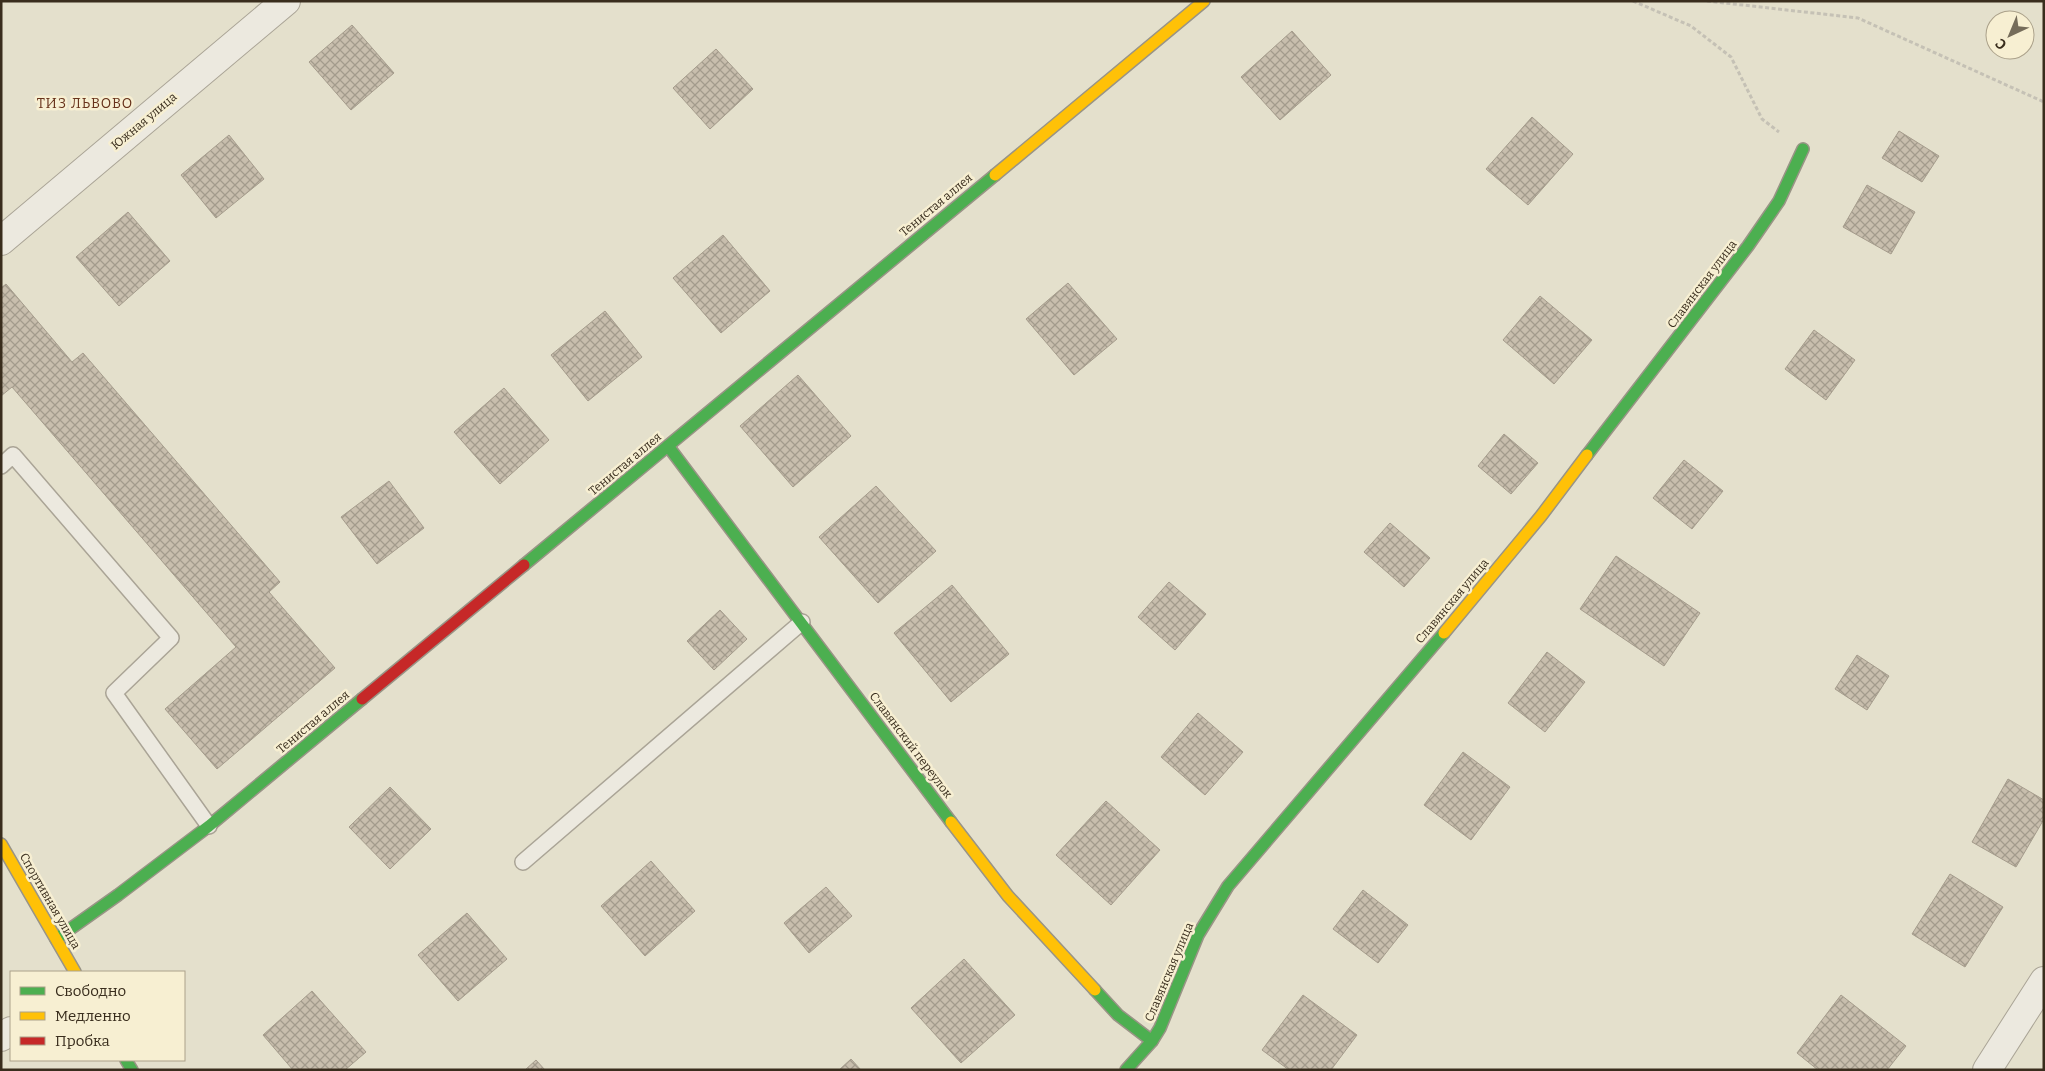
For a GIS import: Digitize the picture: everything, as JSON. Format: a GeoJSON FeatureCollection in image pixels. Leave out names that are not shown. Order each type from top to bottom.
{"type":"FeatureCollection","features":[{"type":"Feature","properties":{"kind":"street","name":"Южная улица"},"geometry":{"type":"LineString","coordinates":[[1,242],[286,1]]}},
{"type":"Feature","properties":{"kind":"street","name":"Тенистая аллея"},"geometry":{"type":"LineString","coordinates":[[56,939],[209,826],[1204,1]]}},
{"type":"Feature","properties":{"kind":"street","name":"Славянская улица"},"geometry":{"type":"LineString","coordinates":[[1126,1070],[1152,1041],[1160,1028],[1198,935],[1228,886],[1391,696],[1541,516],[1748,246],[1779,200],[1803,149]]}},
{"type":"Feature","properties":{"kind":"street","name":"Славянский переулок"},"geometry":{"type":"LineString","coordinates":[[668,446],[1008,896],[1118,1015],[1152,1041]]}},
{"type":"Feature","properties":{"kind":"street","name":"Спортивная улица"},"geometry":{"type":"LineString","coordinates":[[1,844],[74,971]]}},
{"type":"Feature","properties":{"kind":"street"},"geometry":{"type":"LineString","coordinates":[[1987,1070],[2044,982]]}},
{"type":"Feature","properties":{"kind":"lane"},"geometry":{"type":"LineString","coordinates":[[1,466],[13,455],[171,638],[114,693],[209,826]]}},
{"type":"Feature","properties":{"kind":"lane"},"geometry":{"type":"LineString","coordinates":[[523,862],[802,622]]}},
{"type":"Feature","properties":{"kind":"path"},"geometry":{"type":"LineString","coordinates":[[1633,1],[1691,26],[1731,57],[1762,119],[1803,149]]}},
{"type":"Feature","properties":{"kind":"path"},"geometry":{"type":"LineString","coordinates":[[1707,1],[1858,18],[2044,102]]}},
{"type":"Feature","properties":{"kind":"building"},"geometry":{"type":"Polygon","coordinates":[[[352,25],[394,73],[351,110],[309,62],[352,25]]]}},
{"type":"Feature","properties":{"kind":"building"},"geometry":{"type":"Polygon","coordinates":[[[1292,31],[1331,75],[1280,120],[1241,77],[1292,31]]]}},
{"type":"Feature","properties":{"kind":"building"},"geometry":{"type":"Polygon","coordinates":[[[716,49],[753,89],[710,129],[673,88],[716,49]]]}},
{"type":"Feature","properties":{"kind":"building"},"geometry":{"type":"Polygon","coordinates":[[[1532,117],[1573,154],[1528,205],[1486,169],[1532,117]]]}},
{"type":"Feature","properties":{"kind":"building"},"geometry":{"type":"Polygon","coordinates":[[[1899,131],[1939,156],[1922,182],[1882,158],[1899,131]]]}},
{"type":"Feature","properties":{"kind":"building"},"geometry":{"type":"Polygon","coordinates":[[[229,135],[264,179],[216,218],[181,175],[229,135]]]}},
{"type":"Feature","properties":{"kind":"building"},"geometry":{"type":"Polygon","coordinates":[[[1867,185],[1915,212],[1891,254],[1843,227],[1867,185]]]}},
{"type":"Feature","properties":{"kind":"building"},"geometry":{"type":"Polygon","coordinates":[[[128,212],[170,261],[119,306],[76,257],[128,212]]]}},
{"type":"Feature","properties":{"kind":"building"},"geometry":{"type":"Polygon","coordinates":[[[723,235],[770,291],[721,333],[673,278],[723,235]]]}},
{"type":"Feature","properties":{"kind":"building"},"geometry":{"type":"Polygon","coordinates":[[[1068,283],[1117,339],[1074,375],[1026,319],[1068,283]]]}},
{"type":"Feature","properties":{"kind":"building"},"geometry":{"type":"Polygon","coordinates":[[[6,284],[72,362],[83,353],[280,582],[269,592],[335,668],[217,769],[165,709],[236,647],[12,387],[1,396],[1,288],[6,284]]]}},
{"type":"Feature","properties":{"kind":"building"},"geometry":{"type":"Polygon","coordinates":[[[1540,296],[1592,340],[1554,384],[1503,340],[1540,296]]]}},
{"type":"Feature","properties":{"kind":"building"},"geometry":{"type":"Polygon","coordinates":[[[605,311],[642,357],[588,401],[551,355],[605,311]]]}},
{"type":"Feature","properties":{"kind":"building"},"geometry":{"type":"Polygon","coordinates":[[[1814,330],[1855,360],[1826,400],[1785,369],[1814,330]]]}},
{"type":"Feature","properties":{"kind":"building"},"geometry":{"type":"Polygon","coordinates":[[[798,375],[851,436],[793,487],[740,426],[798,375]]]}},
{"type":"Feature","properties":{"kind":"building"},"geometry":{"type":"Polygon","coordinates":[[[504,388],[549,440],[500,484],[454,432],[504,388]]]}},
{"type":"Feature","properties":{"kind":"building"},"geometry":{"type":"Polygon","coordinates":[[[1504,434],[1538,463],[1511,494],[1478,466],[1504,434]]]}},
{"type":"Feature","properties":{"kind":"building"},"geometry":{"type":"Polygon","coordinates":[[[1684,460],[1723,491],[1692,529],[1653,498],[1684,460]]]}},
{"type":"Feature","properties":{"kind":"building"},"geometry":{"type":"Polygon","coordinates":[[[389,481],[424,528],[377,564],[341,517],[389,481]]]}},
{"type":"Feature","properties":{"kind":"building"},"geometry":{"type":"Polygon","coordinates":[[[876,486],[936,551],[878,603],[819,537],[876,486]]]}},
{"type":"Feature","properties":{"kind":"building"},"geometry":{"type":"Polygon","coordinates":[[[1390,523],[1430,558],[1404,587],[1364,552],[1390,523]]]}},
{"type":"Feature","properties":{"kind":"building"},"geometry":{"type":"Polygon","coordinates":[[[1616,556],[1700,613],[1664,666],[1580,609],[1616,556]]]}},
{"type":"Feature","properties":{"kind":"building"},"geometry":{"type":"Polygon","coordinates":[[[1169,582],[1206,614],[1175,650],[1138,617],[1169,582]]]}},
{"type":"Feature","properties":{"kind":"building"},"geometry":{"type":"Polygon","coordinates":[[[952,585],[1009,654],[951,702],[894,633],[952,585]]]}},
{"type":"Feature","properties":{"kind":"building"},"geometry":{"type":"Polygon","coordinates":[[[720,610],[747,639],[714,670],[687,641],[720,610]]]}},
{"type":"Feature","properties":{"kind":"building"},"geometry":{"type":"Polygon","coordinates":[[[1547,652],[1585,682],[1545,732],[1508,703],[1547,652]]]}},
{"type":"Feature","properties":{"kind":"building"},"geometry":{"type":"Polygon","coordinates":[[[1857,655],[1889,676],[1867,710],[1835,689],[1857,655]]]}},
{"type":"Feature","properties":{"kind":"building"},"geometry":{"type":"Polygon","coordinates":[[[1198,713],[1243,752],[1205,795],[1161,757],[1198,713]]]}},
{"type":"Feature","properties":{"kind":"building"},"geometry":{"type":"Polygon","coordinates":[[[1463,752],[1510,787],[1471,840],[1424,805],[1463,752]]]}},
{"type":"Feature","properties":{"kind":"building"},"geometry":{"type":"Polygon","coordinates":[[[2008,779],[2044,800],[2044,819],[2016,867],[1972,842],[2008,779]]]}},
{"type":"Feature","properties":{"kind":"building"},"geometry":{"type":"Polygon","coordinates":[[[390,787],[431,829],[390,869],[349,827],[390,787]]]}},
{"type":"Feature","properties":{"kind":"building"},"geometry":{"type":"Polygon","coordinates":[[[1106,801],[1160,850],[1111,905],[1056,855],[1106,801]]]}},
{"type":"Feature","properties":{"kind":"building"},"geometry":{"type":"Polygon","coordinates":[[[651,861],[695,911],[645,956],[601,906],[651,861]]]}},
{"type":"Feature","properties":{"kind":"building"},"geometry":{"type":"Polygon","coordinates":[[[1950,874],[2003,907],[1965,967],[1912,934],[1950,874]]]}},
{"type":"Feature","properties":{"kind":"building"},"geometry":{"type":"Polygon","coordinates":[[[826,887],[852,916],[809,953],[784,923],[826,887]]]}},
{"type":"Feature","properties":{"kind":"building"},"geometry":{"type":"Polygon","coordinates":[[[1363,890],[1408,925],[1378,963],[1333,929],[1363,890]]]}},
{"type":"Feature","properties":{"kind":"building"},"geometry":{"type":"Polygon","coordinates":[[[467,913],[507,959],[458,1001],[418,955],[467,913]]]}},
{"type":"Feature","properties":{"kind":"building"},"geometry":{"type":"Polygon","coordinates":[[[964,959],[1015,1015],[961,1063],[911,1008],[964,959]]]}},
{"type":"Feature","properties":{"kind":"building"},"geometry":{"type":"Polygon","coordinates":[[[312,991],[366,1052],[345,1070],[293,1070],[263,1035],[312,991]]]}},
{"type":"Feature","properties":{"kind":"building"},"geometry":{"type":"Polygon","coordinates":[[[1303,995],[1357,1035],[1331,1070],[1289,1070],[1262,1050],[1303,995]]]}},
{"type":"Feature","properties":{"kind":"building"},"geometry":{"type":"Polygon","coordinates":[[[1841,995],[1906,1046],[1887,1070],[1818,1070],[1797,1053],[1841,995]]]}},
{"type":"Feature","properties":{"kind":"building"},"geometry":{"type":"Polygon","coordinates":[[[851,1059],[861,1070],[839,1070],[851,1059]]]}},
{"type":"Feature","properties":{"kind":"building"},"geometry":{"type":"Polygon","coordinates":[[[536,1060],[545,1070],[525,1070],[536,1060]]]}},
{"type":"Feature","properties":{"kind":"traffic: fast"},"geometry":{"type":"LineString","coordinates":[[1587,455],[1748,246],[1779,201],[1803,149]]}},
{"type":"Feature","properties":{"kind":"traffic: fast"},"geometry":{"type":"LineString","coordinates":[[524,565],[995,175]]}},
{"type":"Feature","properties":{"kind":"traffic: fast"},"geometry":{"type":"LineString","coordinates":[[668,446],[951,822]]}},
{"type":"Feature","properties":{"kind":"traffic: fast"},"geometry":{"type":"LineString","coordinates":[[1126,1070],[1152,1041],[1160,1028],[1198,935],[1228,886],[1444,633]]}},
{"type":"Feature","properties":{"kind":"traffic: fast"},"geometry":{"type":"LineString","coordinates":[[56,939],[209,826],[362,699]]}},
{"type":"Feature","properties":{"kind":"traffic: fast"},"geometry":{"type":"LineString","coordinates":[[1095,990],[1118,1015],[1152,1041]]}},
{"type":"Feature","properties":{"kind":"traffic: fast"},"geometry":{"type":"LineString","coordinates":[[127,1061],[132,1070]]}},
{"type":"Feature","properties":{"kind":"traffic: slow"},"geometry":{"type":"LineString","coordinates":[[995,175],[1204,1]]}},
{"type":"Feature","properties":{"kind":"traffic: slow"},"geometry":{"type":"LineString","coordinates":[[1444,633],[1541,516],[1587,455]]}},
{"type":"Feature","properties":{"kind":"traffic: slow"},"geometry":{"type":"LineString","coordinates":[[951,822],[1008,896],[1095,990]]}},
{"type":"Feature","properties":{"kind":"traffic: slow"},"geometry":{"type":"LineString","coordinates":[[1,844],[74,971]]}},
{"type":"Feature","properties":{"kind":"traffic: jam"},"geometry":{"type":"LineString","coordinates":[[362,699],[524,565]]}},
{"type":"Feature","properties":{"kind":"district","name":"ТИЗ ЛЬВОВО"},"geometry":{"type":"Point","coordinates":[85,103]}}]}
